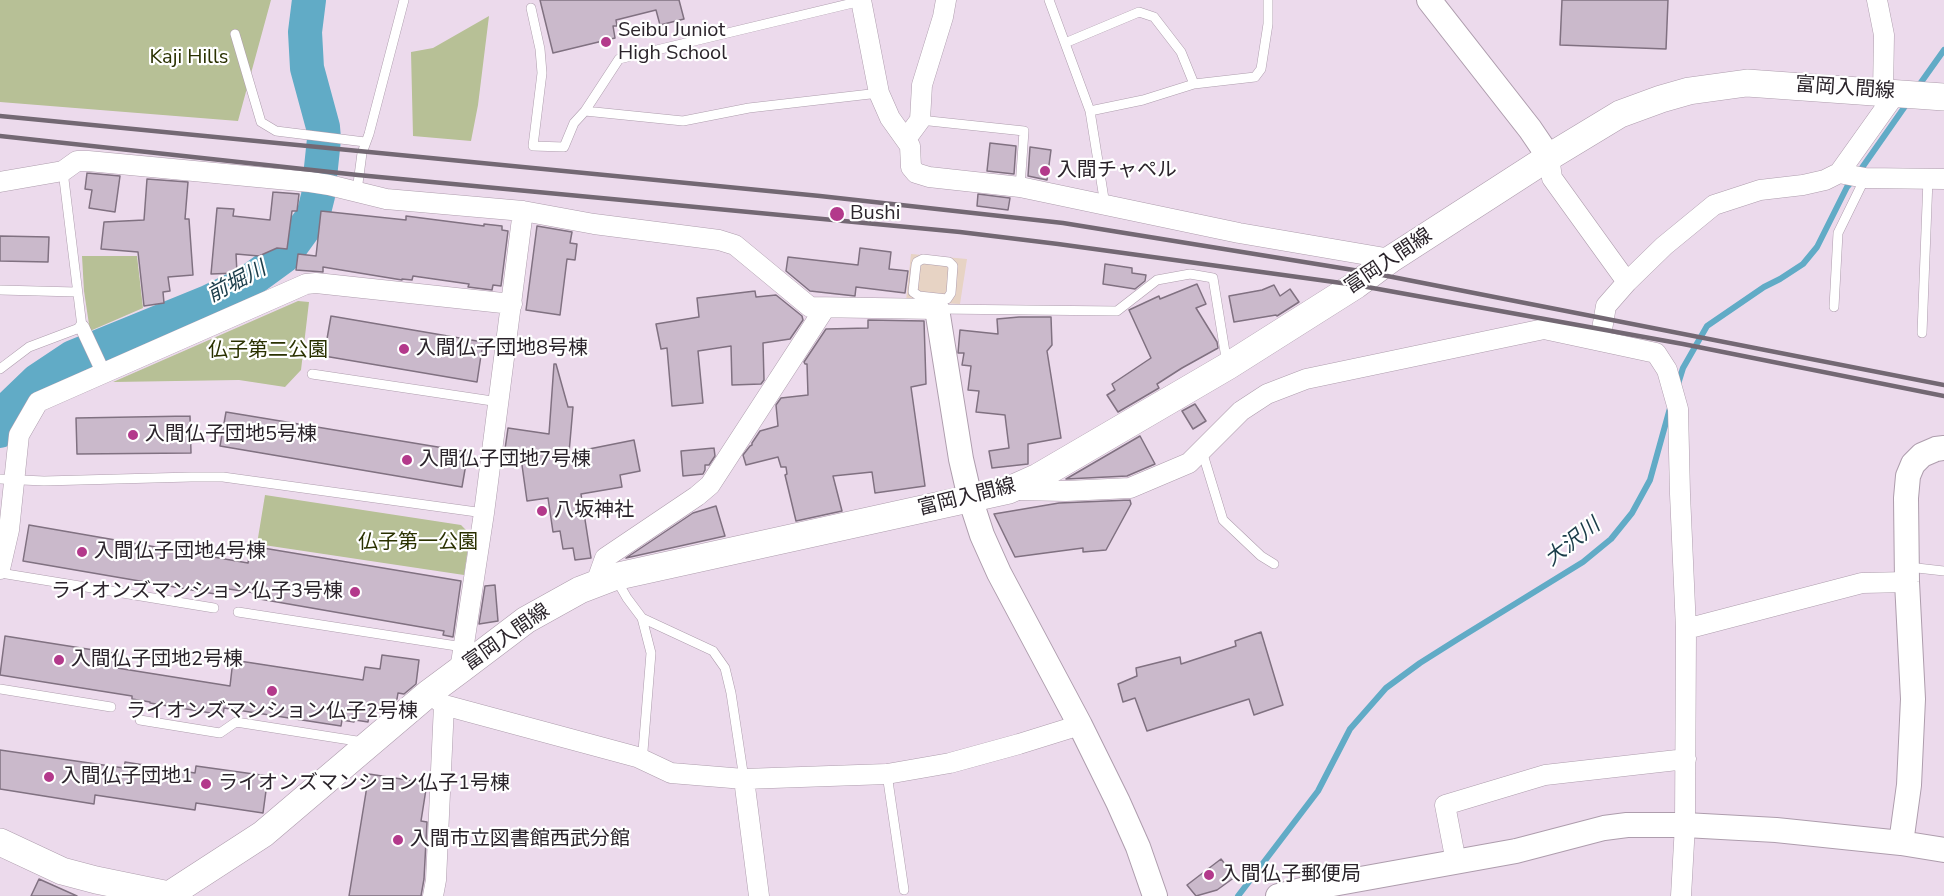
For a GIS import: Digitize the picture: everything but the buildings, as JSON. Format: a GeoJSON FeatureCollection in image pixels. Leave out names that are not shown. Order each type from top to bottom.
{"type":"FeatureCollection","features":[{"type":"Feature","properties":{"kind":"main road","name":"富岡入間線"},"geometry":{"type":"LineString","coordinates":[[1,846],[62,871],[96,888],[173,895],[263,834],[371,743],[437,699],[461,658],[580,590],[605,580],[1009,490],[1038,477],[1228,366],[1356,285],[1391,259],[1549,157],[1620,114],[1661,99],[1689,92],[1747,83],[1910,95]]}},
{"type":"Feature","properties":{"kind":"street"},"geometry":{"type":"LineString","coordinates":[[906,139],[921,120],[922,85],[946,0]]}},
{"type":"Feature","properties":{"kind":"street"},"geometry":{"type":"LineString","coordinates":[[1429,0],[1530,129],[1549,157],[1552,178],[1626,282]]}},
{"type":"Feature","properties":{"kind":"street"},"geometry":{"type":"LineString","coordinates":[[1600,341],[1606,306],[1626,282],[1664,246],[1714,206],[1760,190],[1803,185],[1825,180],[1840,173],[1910,95],[1884,35],[1877,0]]}},
{"type":"Feature","properties":{"kind":"street"},"geometry":{"type":"LineString","coordinates":[[861,1],[879,93],[890,118],[910,146],[911,167],[916,173],[929,177],[1020,187],[1239,233],[1391,259]]}},
{"type":"Feature","properties":{"kind":"street"},"geometry":{"type":"LineString","coordinates":[[0,182],[63,171],[77,161],[88,161],[320,184],[386,198],[523,211],[594,224],[719,240],[735,245],[810,308],[938,304],[955,429],[970,498],[982,535],[999,573],[1119,802],[1155,896]]}},
{"type":"Feature","properties":{"kind":"street"},"geometry":{"type":"LineString","coordinates":[[1840,173],[1865,178],[1936,179]]}},
{"type":"Feature","properties":{"kind":"street"},"geometry":{"type":"LineString","coordinates":[[461,658],[484,513],[523,211]]}},
{"type":"Feature","properties":{"kind":"street"},"geometry":{"type":"LineString","coordinates":[[0,571],[9,530],[7,479],[19,435],[38,402],[306,284],[316,283],[512,304]]}},
{"type":"Feature","properties":{"kind":"street"},"geometry":{"type":"LineString","coordinates":[[605,580],[605,558],[697,496],[710,484],[825,308]]}},
{"type":"Feature","properties":{"kind":"street"},"geometry":{"type":"LineString","coordinates":[[82,327],[103,372]]}},
{"type":"Feature","properties":{"kind":"street"},"geometry":{"type":"LineString","coordinates":[[1009,490],[1066,491],[1130,488],[1189,464],[1241,411],[1267,394],[1306,379],[1544,329],[1656,353],[1667,370],[1678,409],[1686,629],[1685,825],[1681,896]]}},
{"type":"Feature","properties":{"kind":"street"},"geometry":{"type":"LineString","coordinates":[[1901,843],[1909,785],[1913,699],[1907,575],[1908,477],[1913,464],[1922,455],[1944,448]]}},
{"type":"Feature","properties":{"kind":"street"},"geometry":{"type":"LineString","coordinates":[[1686,629],[1862,583],[1907,575]]}},
{"type":"Feature","properties":{"kind":"street"},"geometry":{"type":"LineString","coordinates":[[433,896],[436,880],[437,699],[637,757],[671,773],[744,779],[887,774],[950,763],[1080,725]]}},
{"type":"Feature","properties":{"kind":"street"},"geometry":{"type":"LineString","coordinates":[[1456,862],[1445,805],[1545,775],[1686,759]]}},
{"type":"Feature","properties":{"kind":"street"},"geometry":{"type":"LineString","coordinates":[[744,779],[759,896]]}},
{"type":"Feature","properties":{"kind":"street"},"geometry":{"type":"LineString","coordinates":[[1278,896],[1346,889],[1456,862],[1516,851],[1604,828],[1627,825],[1685,825],[1776,830],[1901,843],[1944,850]]}},
{"type":"Feature","properties":{"kind":"lane"},"geometry":{"type":"LineString","coordinates":[[357,192],[365,142],[404,0]]}},
{"type":"Feature","properties":{"kind":"lane"},"geometry":{"type":"LineString","coordinates":[[1049,0],[1090,111],[1105,205]]}},
{"type":"Feature","properties":{"kind":"lane"},"geometry":{"type":"LineString","coordinates":[[1090,111],[1143,100],[1194,84],[1255,77],[1261,69],[1269,24],[1268,0]]}},
{"type":"Feature","properties":{"kind":"lane"},"geometry":{"type":"LineString","coordinates":[[531,8],[540,49],[542,73],[533,146],[564,147],[574,123],[585,111],[619,59],[861,1]]}},
{"type":"Feature","properties":{"kind":"lane"},"geometry":{"type":"LineString","coordinates":[[1065,43],[1139,12],[1154,16],[1181,51],[1194,84]]}},
{"type":"Feature","properties":{"kind":"lane"},"geometry":{"type":"LineString","coordinates":[[235,34],[261,122],[276,130],[365,142]]}},
{"type":"Feature","properties":{"kind":"lane"},"geometry":{"type":"LineString","coordinates":[[585,111],[683,121],[749,108],[879,93]]}},
{"type":"Feature","properties":{"kind":"lane"},"geometry":{"type":"LineString","coordinates":[[921,120],[1024,131],[1020,187]]}},
{"type":"Feature","properties":{"kind":"lane"},"geometry":{"type":"LineString","coordinates":[[0,369],[29,347],[82,327],[63,171]]}},
{"type":"Feature","properties":{"kind":"lane"},"geometry":{"type":"LineString","coordinates":[[1834,308],[1838,233],[1865,178]]}},
{"type":"Feature","properties":{"kind":"lane"},"geometry":{"type":"LineString","coordinates":[[1922,333],[1936,179]]}},
{"type":"Feature","properties":{"kind":"lane"},"geometry":{"type":"LineString","coordinates":[[938,304],[950,296],[953,266],[949,262],[919,260],[916,265],[914,292],[938,304],[1117,312],[1157,280],[1190,274],[1213,278],[1228,366]]}},
{"type":"Feature","properties":{"kind":"lane"},"geometry":{"type":"LineString","coordinates":[[0,290],[76,292]]}},
{"type":"Feature","properties":{"kind":"lane"},"geometry":{"type":"LineString","coordinates":[[312,375],[499,402]]}},
{"type":"Feature","properties":{"kind":"lane"},"geometry":{"type":"LineString","coordinates":[[1202,451],[1223,520],[1261,556],[1274,564]]}},
{"type":"Feature","properties":{"kind":"lane"},"geometry":{"type":"LineString","coordinates":[[7,479],[223,477],[484,513]]}},
{"type":"Feature","properties":{"kind":"lane"},"geometry":{"type":"LineString","coordinates":[[0,571],[214,608]]}},
{"type":"Feature","properties":{"kind":"lane"},"geometry":{"type":"LineString","coordinates":[[1907,575],[1944,571]]}},
{"type":"Feature","properties":{"kind":"lane"},"geometry":{"type":"LineString","coordinates":[[605,580],[627,598],[642,618],[651,653],[643,751],[637,757]]}},
{"type":"Feature","properties":{"kind":"lane"},"geometry":{"type":"LineString","coordinates":[[238,612],[461,658]]}},
{"type":"Feature","properties":{"kind":"lane"},"geometry":{"type":"LineString","coordinates":[[642,618],[713,651],[725,668],[732,693],[744,779]]}},
{"type":"Feature","properties":{"kind":"lane"},"geometry":{"type":"LineString","coordinates":[[0,689],[111,707]]}},
{"type":"Feature","properties":{"kind":"lane"},"geometry":{"type":"LineString","coordinates":[[140,720],[220,733],[236,722],[371,743]]}},
{"type":"Feature","properties":{"kind":"lane"},"geometry":{"type":"LineString","coordinates":[[887,774],[904,890]]}},
{"type":"Feature","properties":{"kind":"shaded area"},"geometry":{"type":"Polygon","coordinates":[[[911,254],[967,259],[960,304],[906,301],[911,254]]]}},
{"type":"Feature","properties":{"kind":"green space","name":"Kaji Hills"},"geometry":{"type":"Polygon","coordinates":[[[0,0],[271,0],[238,121],[0,102],[0,0]]]}},
{"type":"Feature","properties":{"kind":"green space"},"geometry":{"type":"Polygon","coordinates":[[[489,16],[471,141],[413,136],[411,52],[433,48],[489,16]]]}},
{"type":"Feature","properties":{"kind":"green space"},"geometry":{"type":"Polygon","coordinates":[[[82,256],[137,256],[143,308],[90,331],[82,256]]]}},
{"type":"Feature","properties":{"kind":"green space","name":"仏子第二公園"},"geometry":{"type":"Polygon","coordinates":[[[298,301],[309,302],[301,370],[285,387],[239,380],[113,382],[298,301]]]}},
{"type":"Feature","properties":{"kind":"green space","name":"仏子第一公園"},"geometry":{"type":"Polygon","coordinates":[[[265,495],[461,525],[470,534],[464,575],[257,544],[265,495]]]}},
{"type":"Feature","properties":{"kind":"waterway","name":"前堀川"},"geometry":{"type":"LineString","coordinates":[[0,431],[11,406],[37,381],[73,357],[208,302],[247,283],[284,256],[313,216],[318,196],[324,139],[323,127],[307,68],[305,32],[309,0]]}},
{"type":"Feature","properties":{"kind":"waterway"},"geometry":{"type":"LineString","coordinates":[[1917,88],[1944,50]]}},
{"type":"Feature","properties":{"kind":"waterway"},"geometry":{"type":"LineString","coordinates":[[1859,172],[1908,102]]}},
{"type":"Feature","properties":{"kind":"waterway","name":"大沢川"},"geometry":{"type":"LineString","coordinates":[[1678,384],[1683,368],[1707,326],[1764,287],[1803,264],[1817,247],[1847,187],[1853,180]]}},
{"type":"Feature","properties":{"kind":"waterway","name":"大沢川"},"geometry":{"type":"LineString","coordinates":[[1238,896],[1318,791],[1350,729],[1386,688],[1420,663],[1583,562],[1611,539],[1632,513],[1650,480],[1670,408]]}},
{"type":"Feature","properties":{"kind":"railway"},"geometry":{"type":"LineString","coordinates":[[0,116],[820,196],[1063,223],[1372,273],[1944,385]]}},
{"type":"Feature","properties":{"kind":"railway"},"geometry":{"type":"LineString","coordinates":[[0,136],[358,175],[960,232],[1058,244],[1356,285],[1683,344],[1944,396]]}},
{"type":"Feature","properties":{"kind":"place","name":"Seibu Juniot High School"},"geometry":{"type":"Point","coordinates":[606,42]}},
{"type":"Feature","properties":{"kind":"place","name":"入間チャペル"},"geometry":{"type":"Point","coordinates":[1045,171]}},
{"type":"Feature","properties":{"kind":"place","name":"Bushi"},"geometry":{"type":"Point","coordinates":[837,214]}},
{"type":"Feature","properties":{"kind":"place","name":"入間仏子団地8号棟"},"geometry":{"type":"Point","coordinates":[404,349]}},
{"type":"Feature","properties":{"kind":"place","name":"入間仏子団地5号棟"},"geometry":{"type":"Point","coordinates":[133,435]}},
{"type":"Feature","properties":{"kind":"place","name":"入間仏子団地7号棟"},"geometry":{"type":"Point","coordinates":[407,460]}},
{"type":"Feature","properties":{"kind":"place","name":"八坂神社"},"geometry":{"type":"Point","coordinates":[542,511]}},
{"type":"Feature","properties":{"kind":"place","name":"入間仏子団地4号棟"},"geometry":{"type":"Point","coordinates":[82,552]}},
{"type":"Feature","properties":{"kind":"place","name":"ライオンズマンション仏子3号棟"},"geometry":{"type":"Point","coordinates":[355,592]}},
{"type":"Feature","properties":{"kind":"place","name":"入間仏子団地2号棟"},"geometry":{"type":"Point","coordinates":[59,660]}},
{"type":"Feature","properties":{"kind":"place","name":"ライオンズマンション仏子2号棟"},"geometry":{"type":"Point","coordinates":[272,691]}},
{"type":"Feature","properties":{"kind":"place","name":"入間仏子団地1"},"geometry":{"type":"Point","coordinates":[49,777]}},
{"type":"Feature","properties":{"kind":"place","name":"ライオンズマンション仏子1号棟"},"geometry":{"type":"Point","coordinates":[206,784]}},
{"type":"Feature","properties":{"kind":"place","name":"入間市立図書館西武分館"},"geometry":{"type":"Point","coordinates":[398,840]}},
{"type":"Feature","properties":{"kind":"place","name":"入間仏子郵便局"},"geometry":{"type":"Point","coordinates":[1209,875]}}]}
